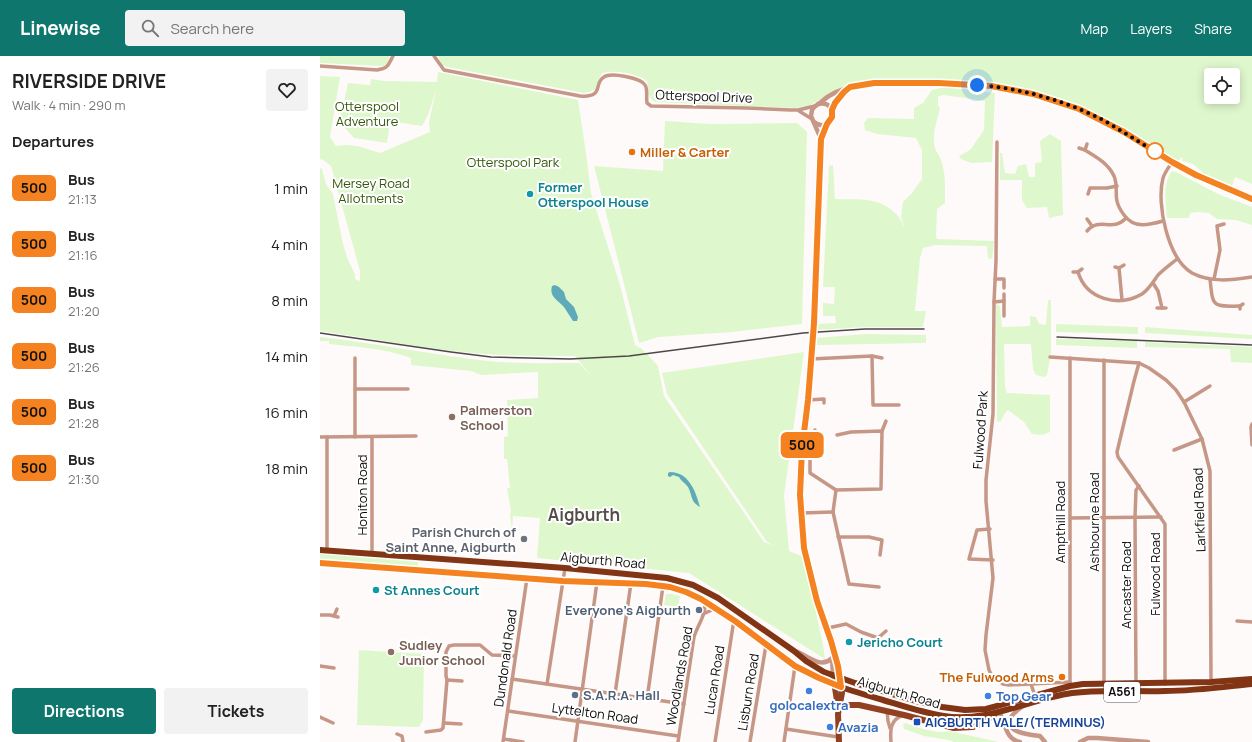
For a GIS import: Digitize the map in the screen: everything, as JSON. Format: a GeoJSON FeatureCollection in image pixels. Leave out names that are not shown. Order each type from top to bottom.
{"type":"FeatureCollection","features":[{"type":"Feature","properties":{"kind":"highway","name":"Aigburth Road"},"geometry":{"type":"LineString","coordinates":[[320,550],[564,568],[667,578],[693,585],[718,598],[733,607],[806,661],[833,675],[920,702],[965,710],[996,707],[1070,684],[1165,684],[1252,679]]}},
{"type":"Feature","properties":{"kind":"highway","name":"Aigburth Road"},"geometry":{"type":"LineString","coordinates":[[320,563],[563,581],[631,583],[663,586],[686,592],[718,609],[795,666],[838,686],[907,708],[942,716],[958,718],[997,713],[1053,697],[1073,693],[1187,690],[1252,684]]}},
{"type":"Feature","properties":{"kind":"main road"},"geometry":{"type":"LineString","coordinates":[[833,675],[838,686],[841,700],[838,709],[838,740]]}},
{"type":"Feature","properties":{"kind":"main road"},"geometry":{"type":"LineString","coordinates":[[838,686],[840,678]]}},
{"type":"Feature","properties":{"kind":"main road"},"geometry":{"type":"LineString","coordinates":[[838,709],[846,705],[853,704],[954,728],[973,727],[985,722],[997,713]]}},
{"type":"Feature","properties":{"kind":"street"},"geometry":{"type":"LineString","coordinates":[[320,66],[377,70],[383,69],[389,65],[393,56]]}},
{"type":"Feature","properties":{"kind":"street","name":"Otterspool Drive"},"geometry":{"type":"LineString","coordinates":[[434,56],[444,70],[580,96],[592,95],[597,91],[601,79],[604,76],[610,75],[639,79],[644,83],[646,88],[647,103],[652,106],[798,110],[817,105]]}},
{"type":"Feature","properties":{"kind":"street"},"geometry":{"type":"LineString","coordinates":[[821,139],[813,121],[812,110],[836,91],[874,83],[963,83],[991,86],[1033,94],[1067,105],[1102,120],[1172,162],[1212,183],[1252,199]]}},
{"type":"Feature","properties":{"kind":"street"},"geometry":{"type":"LineString","coordinates":[[840,678],[828,628],[817,601],[804,548],[801,514],[802,449],[808,400],[814,323],[821,139],[827,124],[832,117],[832,110],[839,97],[850,87]]}},
{"type":"Feature","properties":{"kind":"street"},"geometry":{"type":"LineString","coordinates":[[817,105],[824,104],[832,110]]}},
{"type":"Feature","properties":{"kind":"street"},"geometry":{"type":"LineString","coordinates":[[798,110],[820,125],[827,124]]}},
{"type":"Feature","properties":{"kind":"street","name":"Fulwood Park"},"geometry":{"type":"LineString","coordinates":[[997,142],[993,414],[986,485],[986,500],[993,560],[993,578],[985,650],[988,670],[992,676],[1003,684],[1070,684]]}},
{"type":"Feature","properties":{"kind":"street"},"geometry":{"type":"LineString","coordinates":[[1085,150],[1088,144]]}},
{"type":"Feature","properties":{"kind":"street"},"geometry":{"type":"LineString","coordinates":[[1079,148],[1085,150],[1107,165],[1115,178],[1117,186],[1116,200],[1120,210],[1126,218],[1135,224],[1144,226],[1164,221]]}},
{"type":"Feature","properties":{"kind":"street"},"geometry":{"type":"LineString","coordinates":[[1172,162],[1165,174],[1161,194],[1164,221],[1170,244],[1177,259],[1186,269],[1193,273],[1212,279],[1232,280],[1252,277]]}},
{"type":"Feature","properties":{"kind":"street"},"geometry":{"type":"LineString","coordinates":[[1086,185],[1090,188],[1107,188],[1117,186]]}},
{"type":"Feature","properties":{"kind":"street"},"geometry":{"type":"LineString","coordinates":[[1088,194],[1090,188]]}},
{"type":"Feature","properties":{"kind":"street"},"geometry":{"type":"LineString","coordinates":[[1087,231],[1092,226],[1101,224],[1116,225],[1121,223],[1126,218]]}},
{"type":"Feature","properties":{"kind":"street"},"geometry":{"type":"LineString","coordinates":[[1087,219],[1092,226]]}},
{"type":"Feature","properties":{"kind":"street"},"geometry":{"type":"LineString","coordinates":[[1215,220],[1220,250],[1212,279],[1212,299],[1214,303],[1219,306],[1241,307]]}},
{"type":"Feature","properties":{"kind":"street"},"geometry":{"type":"LineString","coordinates":[[1217,226],[1224,224]]}},
{"type":"Feature","properties":{"kind":"street"},"geometry":{"type":"LineString","coordinates":[[1078,272],[1084,286],[1096,296],[1111,300],[1130,299],[1142,293],[1153,283],[1160,273],[1177,259]]}},
{"type":"Feature","properties":{"kind":"street"},"geometry":{"type":"LineString","coordinates":[[1122,300],[1117,268],[1124,265]]}},
{"type":"Feature","properties":{"kind":"street"},"geometry":{"type":"LineString","coordinates":[[1073,272],[1078,272],[1082,269]]}},
{"type":"Feature","properties":{"kind":"street"},"geometry":{"type":"LineString","coordinates":[[995,279],[1004,278],[1004,288]]}},
{"type":"Feature","properties":{"kind":"street"},"geometry":{"type":"LineString","coordinates":[[1153,283],[1158,291],[1164,308],[1157,308]]}},
{"type":"Feature","properties":{"kind":"street"},"geometry":{"type":"LineString","coordinates":[[1004,294],[1004,316]]}},
{"type":"Feature","properties":{"kind":"street"},"geometry":{"type":"LineString","coordinates":[[994,302],[1004,301]]}},
{"type":"Feature","properties":{"kind":"street"},"geometry":{"type":"LineString","coordinates":[[811,360],[872,356],[882,358]]}},
{"type":"Feature","properties":{"kind":"street"},"geometry":{"type":"LineString","coordinates":[[872,356],[873,405],[898,406]]}},
{"type":"Feature","properties":{"kind":"street"},"geometry":{"type":"LineString","coordinates":[[1050,357],[1140,363]]}},
{"type":"Feature","properties":{"kind":"street"},"geometry":{"type":"LineString","coordinates":[[355,358],[355,437]]}},
{"type":"Feature","properties":{"kind":"street","name":"Ampthill Road"},"geometry":{"type":"LineString","coordinates":[[1070,358],[1070,684]]}},
{"type":"Feature","properties":{"kind":"street","name":"Ashbourne Road"},"geometry":{"type":"LineString","coordinates":[[1104,360],[1104,684]]}},
{"type":"Feature","properties":{"kind":"street","name":"Larkfield Road"},"geometry":{"type":"LineString","coordinates":[[1140,363],[1166,380],[1176,390],[1184,402],[1202,439],[1210,471],[1211,682]]}},
{"type":"Feature","properties":{"kind":"street","name":"Fulwood Road"},"geometry":{"type":"LineString","coordinates":[[1140,363],[1134,381],[1117,452],[1118,457],[1165,524],[1165,684]]}},
{"type":"Feature","properties":{"kind":"street"},"geometry":{"type":"LineString","coordinates":[[1184,402],[1210,386]]}},
{"type":"Feature","properties":{"kind":"street"},"geometry":{"type":"LineString","coordinates":[[355,389],[408,389]]}},
{"type":"Feature","properties":{"kind":"street"},"geometry":{"type":"LineString","coordinates":[[808,400],[824,399]]}},
{"type":"Feature","properties":{"kind":"street"},"geometry":{"type":"LineString","coordinates":[[815,430],[810,459],[810,472],[836,490],[881,489],[882,431],[886,421]]}},
{"type":"Feature","properties":{"kind":"street"},"geometry":{"type":"LineString","coordinates":[[1252,424],[1252,445]]}},
{"type":"Feature","properties":{"kind":"street"},"geometry":{"type":"LineString","coordinates":[[837,435],[852,432],[882,431]]}},
{"type":"Feature","properties":{"kind":"street"},"geometry":{"type":"LineString","coordinates":[[320,437],[416,436]]}},
{"type":"Feature","properties":{"kind":"street"},"geometry":{"type":"LineString","coordinates":[[327,437],[328,550]]}},
{"type":"Feature","properties":{"kind":"street","name":"Honiton Road"},"geometry":{"type":"LineString","coordinates":[[372,437],[372,554]]}},
{"type":"Feature","properties":{"kind":"street"},"geometry":{"type":"LineString","coordinates":[[1174,450],[1202,439]]}},
{"type":"Feature","properties":{"kind":"street","name":"Ancaster Road"},"geometry":{"type":"LineString","coordinates":[[1136,684],[1135,517],[1136,490],[1139,486]]}},
{"type":"Feature","properties":{"kind":"street"},"geometry":{"type":"LineString","coordinates":[[836,490],[833,512],[848,584],[879,587]]}},
{"type":"Feature","properties":{"kind":"street"},"geometry":{"type":"LineString","coordinates":[[801,514],[833,512]]}},
{"type":"Feature","properties":{"kind":"street"},"geometry":{"type":"LineString","coordinates":[[1070,518],[1161,518]]}},
{"type":"Feature","properties":{"kind":"street"},"geometry":{"type":"LineString","coordinates":[[990,529],[977,530],[969,559],[993,560]]}},
{"type":"Feature","properties":{"kind":"street"},"geometry":{"type":"LineString","coordinates":[[838,537],[882,540],[880,555]]}},
{"type":"Feature","properties":{"kind":"street"},"geometry":{"type":"LineString","coordinates":[[547,684],[564,568]]}},
{"type":"Feature","properties":{"kind":"street","name":"Dundonald Road"},"geometry":{"type":"LineString","coordinates":[[503,741],[527,578]]}},
{"type":"Feature","properties":{"kind":"street"},"geometry":{"type":"LineString","coordinates":[[575,742],[597,582]]}},
{"type":"Feature","properties":{"kind":"street"},"geometry":{"type":"LineString","coordinates":[[615,694],[631,583]]}},
{"type":"Feature","properties":{"kind":"street"},"geometry":{"type":"LineString","coordinates":[[647,699],[663,586]]}},
{"type":"Feature","properties":{"kind":"street","name":"Woodlands Road"},"geometry":{"type":"LineString","coordinates":[[678,742],[694,637],[697,626],[703,614],[705,604],[701,599]]}},
{"type":"Feature","properties":{"kind":"street"},"geometry":{"type":"LineString","coordinates":[[320,614],[336,617],[337,609]]}},
{"type":"Feature","properties":{"kind":"street","name":"Woodlands Road"},"geometry":{"type":"LineString","coordinates":[[703,614],[718,609]]}},
{"type":"Feature","properties":{"kind":"street","name":"Lucan Road"},"geometry":{"type":"LineString","coordinates":[[715,742],[735,621]]}},
{"type":"Feature","properties":{"kind":"street"},"geometry":{"type":"LineString","coordinates":[[1237,621],[1252,622]]}},
{"type":"Feature","properties":{"kind":"street"},"geometry":{"type":"LineString","coordinates":[[828,628],[846,624],[861,632],[878,638],[886,630]]}},
{"type":"Feature","properties":{"kind":"street"},"geometry":{"type":"LineString","coordinates":[[426,732],[441,730],[444,724],[448,680],[446,676],[446,652],[450,646],[480,645],[492,655],[515,656]]}},
{"type":"Feature","properties":{"kind":"street","name":"Lisburn Road"},"geometry":{"type":"LineString","coordinates":[[750,742],[766,645]]}},
{"type":"Feature","properties":{"kind":"street"},"geometry":{"type":"LineString","coordinates":[[794,651],[802,653],[822,663],[827,663],[831,659],[834,652]]}},
{"type":"Feature","properties":{"kind":"street"},"geometry":{"type":"LineString","coordinates":[[831,659],[833,675]]}},
{"type":"Feature","properties":{"kind":"street"},"geometry":{"type":"LineString","coordinates":[[320,666],[334,668]]}},
{"type":"Feature","properties":{"kind":"street"},"geometry":{"type":"LineString","coordinates":[[784,742],[795,666]]}},
{"type":"Feature","properties":{"kind":"street"},"geometry":{"type":"LineString","coordinates":[[512,679],[684,704]]}},
{"type":"Feature","properties":{"kind":"street"},"geometry":{"type":"LineString","coordinates":[[448,680],[462,681]]}},
{"type":"Feature","properties":{"kind":"street"},"geometry":{"type":"LineString","coordinates":[[1031,684],[1035,696]]}},
{"type":"Feature","properties":{"kind":"street"},"geometry":{"type":"LineString","coordinates":[[1136,684],[1138,692]]}},
{"type":"Feature","properties":{"kind":"street"},"geometry":{"type":"LineString","coordinates":[[1023,706],[1011,718],[1009,722],[1010,726],[1020,733],[1040,736],[1044,742]]}},
{"type":"Feature","properties":{"kind":"street","name":"Lyttelton Road"},"geometry":{"type":"LineString","coordinates":[[508,711],[678,736]]}},
{"type":"Feature","properties":{"kind":"street"},"geometry":{"type":"LineString","coordinates":[[887,711],[891,742]]}},
{"type":"Feature","properties":{"kind":"street"},"geometry":{"type":"LineString","coordinates":[[997,713],[1003,720],[1009,736],[1020,742]]}},
{"type":"Feature","properties":{"kind":"street"},"geometry":{"type":"LineString","coordinates":[[890,728],[895,719],[904,715]]}},
{"type":"Feature","properties":{"kind":"street"},"geometry":{"type":"LineString","coordinates":[[320,717],[333,723]]}},
{"type":"Feature","properties":{"kind":"street"},"geometry":{"type":"LineString","coordinates":[[444,724],[460,724]]}},
{"type":"Feature","properties":{"kind":"street"},"geometry":{"type":"LineString","coordinates":[[786,729],[838,740]]}},
{"type":"Feature","properties":{"kind":"street"},"geometry":{"type":"LineString","coordinates":[[397,734],[402,736],[403,742]]}},
{"type":"Feature","properties":{"kind":"street"},"geometry":{"type":"LineString","coordinates":[[1080,742],[1088,738],[1097,738],[1148,742]]}},
{"type":"Feature","properties":{"kind":"street"},"geometry":{"type":"LineString","coordinates":[[503,741],[523,742]]}},
{"type":"Feature","properties":{"kind":"green space"},"geometry":{"type":"Polygon","coordinates":[[[320,56],[390,56],[387,63],[383,66],[320,63],[320,56]]]}},
{"type":"Feature","properties":{"kind":"green space"},"geometry":{"type":"Polygon","coordinates":[[[438,56],[1252,56],[1252,184],[1235,177],[1232,186],[1208,177],[1193,164],[1182,161],[1183,157],[1176,162],[1130,131],[1101,116],[1062,99],[1011,86],[926,79],[865,81],[839,88],[809,106],[794,108],[655,102],[652,101],[649,96],[647,81],[631,74],[619,72],[602,73],[595,89],[584,93],[442,65],[438,56]]]}},
{"type":"Feature","properties":{"kind":"green space"},"geometry":{"type":"Polygon","coordinates":[[[438,72],[578,100],[591,193],[620,285],[635,345],[642,349],[658,366],[664,396],[764,542],[774,546],[767,542],[667,394],[662,373],[804,352],[784,496],[789,551],[804,557],[825,659],[689,573],[537,558],[540,518],[513,516],[512,532],[511,511],[507,488],[510,488],[507,459],[504,459],[504,437],[508,436],[507,400],[538,398],[538,372],[481,375],[471,371],[411,365],[411,358],[391,352],[370,348],[329,344],[329,341],[320,341],[320,337],[488,361],[523,363],[579,363],[593,378],[575,356],[468,353],[320,331],[320,168],[322,169],[326,184],[333,194],[343,244],[348,260],[355,274],[355,279],[360,281],[360,271],[331,166],[320,159],[320,76],[340,77],[330,137],[336,146],[358,146],[380,153],[430,132],[429,122],[436,90],[428,115],[422,126],[390,121],[387,143],[354,138],[344,127],[340,119],[348,83],[370,85],[371,79],[384,81],[437,82],[438,72]]]}},
{"type":"Feature","properties":{"kind":"green space"},"geometry":{"type":"Polygon","coordinates":[[[945,87],[995,93],[992,162],[971,163],[961,159],[959,156],[970,150],[984,130],[985,101],[944,95],[938,96],[938,105],[940,109],[935,130],[934,143],[944,171],[945,203],[937,209],[936,236],[937,239],[994,241],[992,259],[988,258],[987,246],[935,245],[923,248],[920,258],[915,311],[926,311],[923,327],[864,327],[816,330],[817,324],[836,323],[835,316],[823,316],[823,303],[834,304],[835,287],[823,287],[829,166],[833,165],[835,199],[868,200],[883,205],[890,209],[901,220],[905,229],[901,217],[903,202],[912,193],[922,179],[922,150],[916,138],[877,134],[865,130],[864,123],[868,118],[914,119],[914,108],[923,103],[932,90],[945,87]]]}},
{"type":"Feature","properties":{"kind":"green space"},"geometry":{"type":"Polygon","coordinates":[[[665,121],[710,124],[797,123],[807,132],[802,324],[732,332],[658,337],[639,343],[594,166],[663,171],[665,121]]]}},
{"type":"Feature","properties":{"kind":"green space"},"geometry":{"type":"Polygon","coordinates":[[[1050,134],[1061,141],[1063,215],[1049,218],[1047,207],[1027,208],[1022,200],[1022,180],[1000,180],[1000,153],[1002,153],[1005,173],[1015,174],[1018,166],[1026,164],[1029,177],[1035,177],[1035,163],[1042,162],[1040,141],[1050,134]]]}},
{"type":"Feature","properties":{"kind":"green space"},"geometry":{"type":"Polygon","coordinates":[[[1172,171],[1218,194],[1252,207],[1252,225],[1236,220],[1217,219],[1209,213],[1197,212],[1190,213],[1189,218],[1167,218],[1166,188],[1172,171]]]}},
{"type":"Feature","properties":{"kind":"green space"},"geometry":{"type":"Polygon","coordinates":[[[1048,300],[1051,300],[1051,353],[1047,375],[1044,377],[1036,375],[1033,369],[1031,344],[1004,344],[1005,387],[1007,393],[1050,395],[1050,432],[1042,435],[1032,434],[1024,422],[1008,410],[1001,421],[997,422],[996,305],[998,304],[1000,307],[1002,327],[1030,326],[1030,316],[1036,317],[1039,324],[1046,325],[1048,300]]]}},
{"type":"Feature","properties":{"kind":"green space"},"geometry":{"type":"Polygon","coordinates":[[[1056,324],[1138,327],[1138,334],[1056,332],[1056,324]]]}},
{"type":"Feature","properties":{"kind":"green space"},"geometry":{"type":"Polygon","coordinates":[[[1145,327],[1252,335],[1252,339],[1145,333],[1145,327]]]}},
{"type":"Feature","properties":{"kind":"green space"},"geometry":{"type":"Polygon","coordinates":[[[866,334],[926,335],[926,343],[817,345],[816,338],[866,334]]]}},
{"type":"Feature","properties":{"kind":"green space"},"geometry":{"type":"Polygon","coordinates":[[[1056,339],[1137,341],[1137,348],[1056,345],[1056,339]]]}},
{"type":"Feature","properties":{"kind":"green space"},"geometry":{"type":"Polygon","coordinates":[[[1145,342],[1252,347],[1252,363],[1231,362],[1230,349],[1145,347],[1145,342]]]}},
{"type":"Feature","properties":{"kind":"green space"},"geometry":{"type":"Polygon","coordinates":[[[320,554],[418,562],[418,569],[320,561],[320,554]]]}},
{"type":"Feature","properties":{"kind":"green space"},"geometry":{"type":"Polygon","coordinates":[[[666,594],[680,596],[678,607],[664,605],[666,594]]]}},
{"type":"Feature","properties":{"kind":"green space"},"geometry":{"type":"Polygon","coordinates":[[[359,650],[424,654],[423,720],[419,727],[357,725],[359,650]]]}},
{"type":"Feature","properties":{"kind":"green space"},"geometry":{"type":"Polygon","coordinates":[[[905,723],[933,731],[949,731],[999,742],[954,742],[924,736],[904,729],[903,725],[905,723]]]}},
{"type":"Feature","properties":{"kind":"water"},"geometry":{"type":"Polygon","coordinates":[[[555,285],[564,292],[566,299],[574,307],[578,317],[577,321],[573,321],[564,307],[553,296],[551,290],[552,286],[555,285]]]}},
{"type":"Feature","properties":{"kind":"water"},"geometry":{"type":"Polygon","coordinates":[[[670,472],[682,475],[687,479],[694,489],[700,507],[693,501],[688,487],[679,477],[673,475],[670,477],[668,476],[668,473],[670,472]]]}},
{"type":"Feature","properties":{"kind":"railway"},"geometry":{"type":"LineString","coordinates":[[320,333],[491,357],[570,359],[629,356],[803,333],[865,329],[924,329]]}},
{"type":"Feature","properties":{"kind":"railway"},"geometry":{"type":"LineString","coordinates":[[1057,337],[1252,345]]}},
{"type":"Feature","properties":{"kind":"bus line","name":"500"},"geometry":{"type":"LineString","coordinates":[[320,563],[448,573],[542,578],[563,581],[646,584],[670,587],[693,594],[718,609],[795,666],[841,687],[838,666],[828,628],[817,601],[804,548],[800,495],[802,449],[808,400],[814,323],[821,139],[827,124],[831,120],[833,107],[839,97],[850,87],[874,83],[963,83],[1011,89],[1033,94],[1079,109],[1102,120],[1196,175],[1252,199]]}},
{"type":"Feature","properties":{"kind":"place","name":"Miller & Carter"},"geometry":{"type":"Point","coordinates":[632,152]}},
{"type":"Feature","properties":{"kind":"place","name":"Former Otterspool House"},"geometry":{"type":"Point","coordinates":[530,194]}},
{"type":"Feature","properties":{"kind":"place","name":"Palmerston School"},"geometry":{"type":"Point","coordinates":[452,417]}},
{"type":"Feature","properties":{"kind":"place","name":"Parish Church of Saint Anne, Aigburth"},"geometry":{"type":"Point","coordinates":[524,539]}},
{"type":"Feature","properties":{"kind":"place","name":"St Annes Court"},"geometry":{"type":"Point","coordinates":[376,590]}},
{"type":"Feature","properties":{"kind":"place","name":"Everyone's Aigburth"},"geometry":{"type":"Point","coordinates":[699,610]}},
{"type":"Feature","properties":{"kind":"place","name":"Jericho Court"},"geometry":{"type":"Point","coordinates":[849,642]}},
{"type":"Feature","properties":{"kind":"place","name":"Sudley Junior School"},"geometry":{"type":"Point","coordinates":[391,652]}},
{"type":"Feature","properties":{"kind":"place","name":"The Fulwood Arms"},"geometry":{"type":"Point","coordinates":[1062,677]}},
{"type":"Feature","properties":{"kind":"place","name":"golocalextra"},"geometry":{"type":"Point","coordinates":[809,691]}},
{"type":"Feature","properties":{"kind":"place","name":"S.A.R.A. Hall"},"geometry":{"type":"Point","coordinates":[575,695]}},
{"type":"Feature","properties":{"kind":"place","name":"Top Gear"},"geometry":{"type":"Point","coordinates":[988,696]}},
{"type":"Feature","properties":{"kind":"place","name":"AIGBURTH VALE/(TERMINUS)"},"geometry":{"type":"Point","coordinates":[917,722]}},
{"type":"Feature","properties":{"kind":"place","name":"Avazia"},"geometry":{"type":"Point","coordinates":[830,727]}},
{"type":"Feature","properties":{"kind":"district","name":"Aigburth"},"geometry":{"type":"Point","coordinates":[584,515]}},
{"type":"Feature","properties":{"kind":"route"},"geometry":{"type":"LineString","coordinates":[[977,85],[1011,89],[1033,94],[1079,109],[1124,132],[1160,155],[1155,151]]}},
{"type":"Feature","properties":{"kind":"park label","name":"Otterspool Adventure"},"geometry":{"type":"Point","coordinates":[367,114]}},
{"type":"Feature","properties":{"kind":"park label","name":"Otterspool Park"},"geometry":{"type":"Point","coordinates":[513,162]}},
{"type":"Feature","properties":{"kind":"park label","name":"Mersey Road Allotments"},"geometry":{"type":"Point","coordinates":[371,190]}}]}
